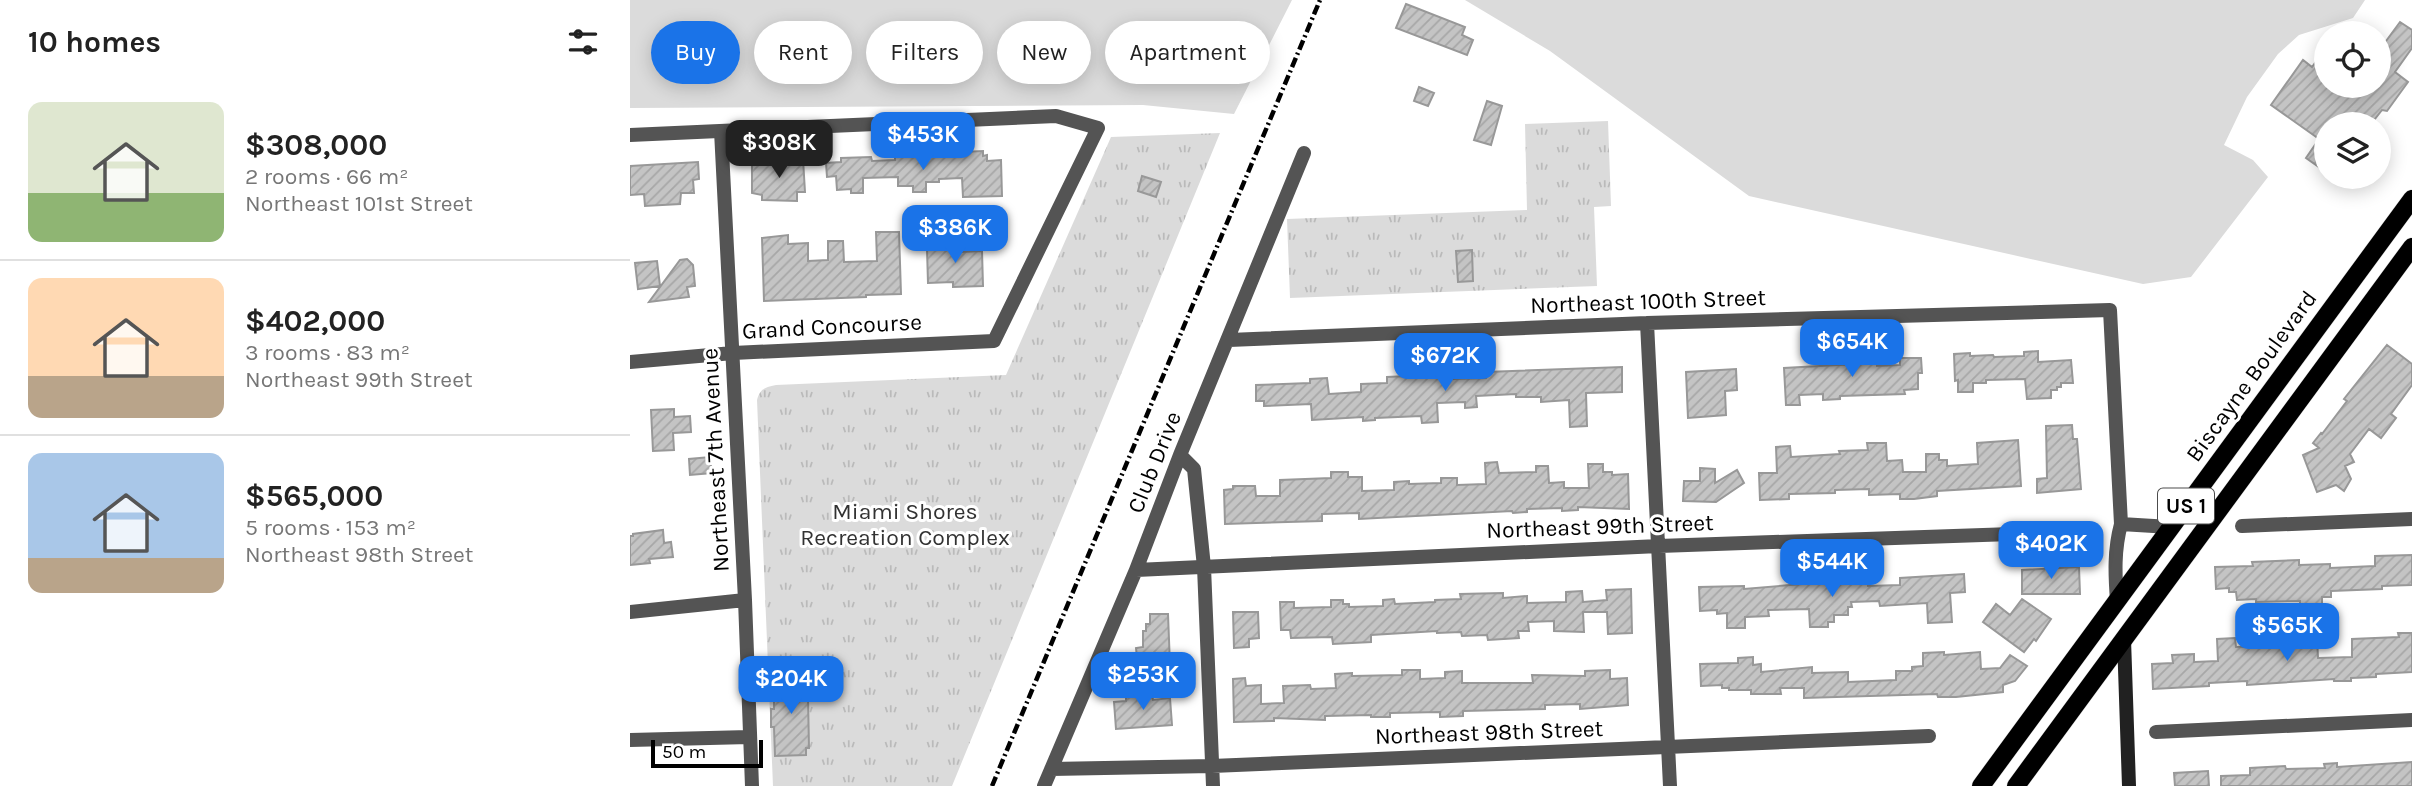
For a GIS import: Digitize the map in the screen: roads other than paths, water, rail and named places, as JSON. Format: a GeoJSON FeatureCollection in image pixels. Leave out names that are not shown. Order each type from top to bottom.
{"type":"FeatureCollection","features":[{"type":"Feature","properties":{"kind":"main road","name":"Biscayne Boulevard"},"geometry":{"type":"LineString","coordinates":[[1980,786],[2412,199]]}},
{"type":"Feature","properties":{"kind":"main road"},"geometry":{"type":"LineString","coordinates":[[2392,227],[2412,241]]}},
{"type":"Feature","properties":{"kind":"main road","name":"US 1"},"geometry":{"type":"LineString","coordinates":[[2016,786],[2412,247]]}},
{"type":"Feature","properties":{"kind":"street","name":"Grand Concourse"},"geometry":{"type":"LineString","coordinates":[[630,362],[733,353],[994,341],[1098,128],[1056,116],[721,131]]}},
{"type":"Feature","properties":{"kind":"street"},"geometry":{"type":"LineString","coordinates":[[630,135],[721,131]]}},
{"type":"Feature","properties":{"kind":"street","name":"Northeast 7th Avenue"},"geometry":{"type":"LineString","coordinates":[[721,131],[752,786]]}},
{"type":"Feature","properties":{"kind":"street","name":"Club Drive"},"geometry":{"type":"LineString","coordinates":[[1044,786],[1136,570],[1180,455],[1304,153]]}},
{"type":"Feature","properties":{"kind":"street","name":"Northeast 100th Street"},"geometry":{"type":"LineString","coordinates":[[1229,340],[1647,323],[2110,310],[2121,524]]}},
{"type":"Feature","properties":{"kind":"street"},"geometry":{"type":"LineString","coordinates":[[1647,323],[1670,786]]}},
{"type":"Feature","properties":{"kind":"street"},"geometry":{"type":"LineString","coordinates":[[1180,455],[1194,469],[1204,567],[1213,786]]}},
{"type":"Feature","properties":{"kind":"street"},"geometry":{"type":"LineString","coordinates":[[2242,526],[2412,519]]}},
{"type":"Feature","properties":{"kind":"street"},"geometry":{"type":"LineString","coordinates":[[2116,601],[2116,541],[2121,524],[2171,527]]}},
{"type":"Feature","properties":{"kind":"street","name":"Northeast 99th Street"},"geometry":{"type":"LineString","coordinates":[[1136,570],[1659,546],[2067,532]]}},
{"type":"Feature","properties":{"kind":"street"},"geometry":{"type":"LineString","coordinates":[[630,612],[745,600]]}},
{"type":"Feature","properties":{"kind":"street"},"geometry":{"type":"LineString","coordinates":[[2124,639],[2129,786]]}},
{"type":"Feature","properties":{"kind":"street"},"geometry":{"type":"LineString","coordinates":[[2157,732],[2412,720]]}},
{"type":"Feature","properties":{"kind":"street","name":"Northeast 98th Street"},"geometry":{"type":"LineString","coordinates":[[1051,769],[1212,766],[1668,749],[1929,736]]}},
{"type":"Feature","properties":{"kind":"street"},"geometry":{"type":"LineString","coordinates":[[630,740],[749,737]]}},
{"type":"Feature","properties":{"kind":"railway"},"geometry":{"type":"LineString","coordinates":[[992,786],[1320,0]]}},
{"type":"Feature","properties":{"kind":"park label","name":"Miami Shores Recreation Complex"},"geometry":{"type":"Point","coordinates":[905,524]}}]}
